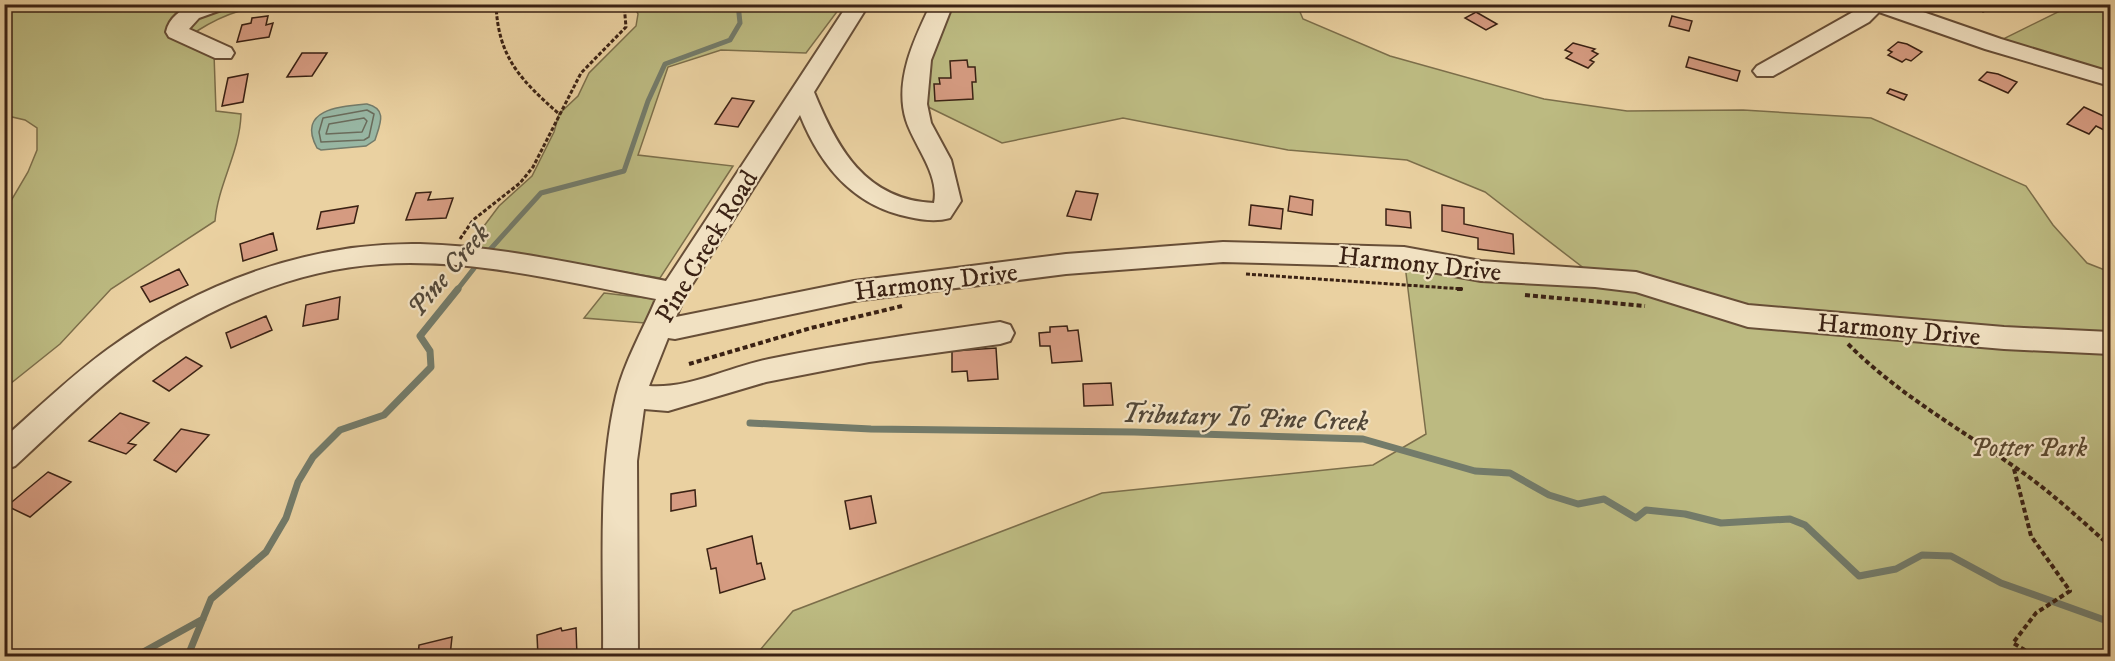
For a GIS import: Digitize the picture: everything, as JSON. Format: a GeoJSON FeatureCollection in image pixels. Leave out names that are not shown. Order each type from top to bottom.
{"type":"FeatureCollection","features":[{"type":"Feature","properties":{"kind":"street"},"geometry":{"type":"LineString","coordinates":[[216,4],[180,21],[177,32],[223,53]]}},
{"type":"Feature","properties":{"kind":"street","name":"Pine Creek Road"},"geometry":{"type":"LineString","coordinates":[[621,657],[620,480],[631,396],[657,326],[673,292],[859,4]]}},
{"type":"Feature","properties":{"kind":"street"},"geometry":{"type":"LineString","coordinates":[[802,91],[825,144],[857,185],[918,213],[941,212],[948,201],[934,149],[919,120],[915,87],[917,63],[924,41],[942,4]]}},
{"type":"Feature","properties":{"kind":"street"},"geometry":{"type":"LineString","coordinates":[[1765,71],[1861,17],[1876,4],[1982,41],[2110,79]]}},
{"type":"Feature","properties":{"kind":"street","name":"Harmony Drive"},"geometry":{"type":"LineString","coordinates":[[657,326],[675,328],[854,291],[1066,264],[1223,252],[1404,256],[1481,271],[1595,277],[1636,282],[1748,316],[2004,338],[2110,343]]}},
{"type":"Feature","properties":{"kind":"street"},"geometry":{"type":"LineString","coordinates":[[4,457],[118,357],[165,327],[238,290],[315,264],[360,256],[420,254],[526,266],[673,292]]}},
{"type":"Feature","properties":{"kind":"street"},"geometry":{"type":"LineString","coordinates":[[631,396],[668,399],[766,371],[869,351],[1000,333]]}},
{"type":"Feature","properties":{"kind":"path"},"geometry":{"type":"LineString","coordinates":[[496,4],[501,50],[512,68],[559,114]]}},
{"type":"Feature","properties":{"kind":"path"},"geometry":{"type":"LineString","coordinates":[[448,257],[473,220],[520,183],[533,167],[580,73],[594,57],[615,41],[626,27],[624,4]]}},
{"type":"Feature","properties":{"kind":"path"},"geometry":{"type":"LineString","coordinates":[[1240,274],[1465,289]]}},
{"type":"Feature","properties":{"kind":"path"},"geometry":{"type":"LineString","coordinates":[[1524,295],[1655,307]]}},
{"type":"Feature","properties":{"kind":"path"},"geometry":{"type":"LineString","coordinates":[[689,364],[811,328],[909,304]]}},
{"type":"Feature","properties":{"kind":"path"},"geometry":{"type":"LineString","coordinates":[[1819,322],[1844,340],[1881,379],[1924,410],[2044,488],[2110,546]]}},
{"type":"Feature","properties":{"kind":"path"},"geometry":{"type":"LineString","coordinates":[[2014,468],[2031,536],[2070,591],[2037,613],[2013,643],[2035,657]]}},
{"type":"Feature","properties":{"kind":"green space"},"geometry":{"type":"Polygon","coordinates":[[[5,5],[285,5],[239,11],[218,19],[197,31],[196,44],[214,54],[216,111],[241,114],[237,142],[220,194],[215,221],[111,289],[60,344],[5,388],[5,211],[28,172],[37,150],[37,128],[25,120],[8,116],[6,111],[4,96],[8,75],[5,68],[5,5]]]}},
{"type":"Feature","properties":{"kind":"green space"},"geometry":{"type":"Polygon","coordinates":[[[633,5],[842,5],[806,53],[721,50],[668,67],[638,155],[733,166],[660,278],[469,246],[499,206],[532,176],[554,132],[559,114],[578,96],[589,73],[636,26],[638,14],[633,5]]]}},
{"type":"Feature","properties":{"kind":"green space","name":"Potter Park"},"geometry":{"type":"Polygon","coordinates":[[[942,5],[1297,5],[1303,19],[1390,56],[1544,99],[1627,111],[1743,110],[1871,118],[2026,186],[2053,225],[2087,263],[2110,272],[2110,656],[755,656],[793,611],[1102,493],[1373,465],[1426,434],[1404,257],[1594,276],[1485,192],[1407,160],[1288,150],[1123,118],[1002,143],[916,101],[942,5]]]}},
{"type":"Feature","properties":{"kind":"green space"},"geometry":{"type":"Polygon","coordinates":[[[2072,5],[2110,5],[2110,79],[1993,44],[2072,5]]]}},
{"type":"Feature","properties":{"kind":"green space"},"geometry":{"type":"Polygon","coordinates":[[[604,293],[655,299],[645,323],[584,318],[604,293]]]}},
{"type":"Feature","properties":{"kind":"water"},"geometry":{"type":"Polygon","coordinates":[[[367,104],[374,106],[380,113],[381,118],[375,140],[366,146],[321,150],[317,148],[312,135],[312,125],[317,117],[324,112],[345,106],[367,104]]]}},
{"type":"Feature","properties":{"kind":"building"},"geometry":{"type":"Polygon","coordinates":[[[1970,4],[1991,4],[1995,7],[1983,12],[1970,4]]]}},
{"type":"Feature","properties":{"kind":"building"},"geometry":{"type":"Polygon","coordinates":[[[1476,12],[1497,24],[1486,30],[1465,18],[1476,12]]]}},
{"type":"Feature","properties":{"kind":"building"},"geometry":{"type":"Polygon","coordinates":[[[268,16],[266,25],[273,23],[269,37],[237,42],[242,25],[251,23],[252,18],[268,16]]]}},
{"type":"Feature","properties":{"kind":"building"},"geometry":{"type":"Polygon","coordinates":[[[1672,16],[1692,21],[1689,31],[1669,26],[1672,16]]]}},
{"type":"Feature","properties":{"kind":"building"},"geometry":{"type":"Polygon","coordinates":[[[1898,42],[1922,52],[1911,61],[1906,59],[1902,62],[1888,55],[1892,52],[1888,50],[1898,42]]]}},
{"type":"Feature","properties":{"kind":"building"},"geometry":{"type":"Polygon","coordinates":[[[1573,43],[1595,49],[1592,51],[1598,54],[1590,60],[1594,62],[1588,68],[1566,58],[1572,53],[1565,50],[1573,43]]]}},
{"type":"Feature","properties":{"kind":"building"},"geometry":{"type":"Polygon","coordinates":[[[302,53],[327,53],[312,76],[287,77],[302,53]]]}},
{"type":"Feature","properties":{"kind":"building"},"geometry":{"type":"Polygon","coordinates":[[[1689,57],[1740,71],[1737,81],[1686,67],[1689,57]]]}},
{"type":"Feature","properties":{"kind":"building"},"geometry":{"type":"Polygon","coordinates":[[[967,60],[968,67],[975,67],[976,82],[972,82],[973,99],[935,101],[934,84],[940,84],[939,78],[951,78],[950,61],[967,60]]]}},
{"type":"Feature","properties":{"kind":"building"},"geometry":{"type":"Polygon","coordinates":[[[1987,72],[2017,82],[2008,93],[1979,80],[1987,72]]]}},
{"type":"Feature","properties":{"kind":"building"},"geometry":{"type":"Polygon","coordinates":[[[248,74],[243,102],[222,106],[228,78],[248,74]]]}},
{"type":"Feature","properties":{"kind":"building"},"geometry":{"type":"Polygon","coordinates":[[[1890,89],[1907,95],[1904,100],[1887,93],[1890,89]]]}},
{"type":"Feature","properties":{"kind":"building"},"geometry":{"type":"Polygon","coordinates":[[[732,98],[754,101],[738,127],[715,124],[732,98]]]}},
{"type":"Feature","properties":{"kind":"building"},"geometry":{"type":"Polygon","coordinates":[[[2084,107],[2110,119],[2110,133],[2096,126],[2089,134],[2067,124],[2084,107]]]}},
{"type":"Feature","properties":{"kind":"building"},"geometry":{"type":"Polygon","coordinates":[[[1076,191],[1098,194],[1091,220],[1067,216],[1076,191]]]}},
{"type":"Feature","properties":{"kind":"building"},"geometry":{"type":"Polygon","coordinates":[[[431,192],[428,200],[453,198],[446,218],[406,220],[416,193],[431,192]]]}},
{"type":"Feature","properties":{"kind":"building"},"geometry":{"type":"Polygon","coordinates":[[[1290,196],[1313,200],[1312,215],[1288,211],[1290,196]]]}},
{"type":"Feature","properties":{"kind":"building"},"geometry":{"type":"Polygon","coordinates":[[[1251,205],[1283,209],[1281,229],[1249,225],[1251,205]]]}},
{"type":"Feature","properties":{"kind":"building"},"geometry":{"type":"Polygon","coordinates":[[[1442,205],[1464,208],[1464,224],[1513,234],[1514,254],[1478,249],[1478,238],[1442,231],[1442,205]]]}},
{"type":"Feature","properties":{"kind":"building"},"geometry":{"type":"Polygon","coordinates":[[[358,206],[354,223],[317,229],[321,212],[358,206]]]}},
{"type":"Feature","properties":{"kind":"building"},"geometry":{"type":"Polygon","coordinates":[[[1386,209],[1410,212],[1411,228],[1386,225],[1386,209]]]}},
{"type":"Feature","properties":{"kind":"building"},"geometry":{"type":"Polygon","coordinates":[[[273,233],[277,250],[243,261],[240,244],[273,233]]]}},
{"type":"Feature","properties":{"kind":"building"},"geometry":{"type":"Polygon","coordinates":[[[179,269],[188,285],[150,302],[141,287],[179,269]]]}},
{"type":"Feature","properties":{"kind":"building"},"geometry":{"type":"Polygon","coordinates":[[[340,297],[338,319],[303,326],[306,305],[340,297]]]}},
{"type":"Feature","properties":{"kind":"building"},"geometry":{"type":"Polygon","coordinates":[[[266,316],[272,330],[231,348],[226,333],[266,316]]]}},
{"type":"Feature","properties":{"kind":"building"},"geometry":{"type":"Polygon","coordinates":[[[1067,326],[1068,331],[1078,330],[1082,361],[1052,363],[1050,346],[1040,346],[1039,333],[1050,332],[1050,327],[1067,326]]]}},
{"type":"Feature","properties":{"kind":"building"},"geometry":{"type":"Polygon","coordinates":[[[996,348],[998,379],[968,381],[967,371],[952,372],[952,351],[996,348]]]}},
{"type":"Feature","properties":{"kind":"building"},"geometry":{"type":"Polygon","coordinates":[[[186,357],[202,366],[169,391],[153,381],[186,357]]]}},
{"type":"Feature","properties":{"kind":"building"},"geometry":{"type":"Polygon","coordinates":[[[1111,383],[1113,405],[1084,406],[1083,384],[1111,383]]]}},
{"type":"Feature","properties":{"kind":"building"},"geometry":{"type":"Polygon","coordinates":[[[120,413],[149,423],[128,443],[136,445],[126,454],[89,441],[120,413]]]}},
{"type":"Feature","properties":{"kind":"building"},"geometry":{"type":"Polygon","coordinates":[[[181,429],[209,435],[176,472],[154,460],[181,429]]]}},
{"type":"Feature","properties":{"kind":"building"},"geometry":{"type":"Polygon","coordinates":[[[48,472],[71,482],[30,517],[7,506],[48,472]]]}},
{"type":"Feature","properties":{"kind":"building"},"geometry":{"type":"Polygon","coordinates":[[[695,490],[696,506],[671,511],[671,494],[695,490]]]}},
{"type":"Feature","properties":{"kind":"building"},"geometry":{"type":"Polygon","coordinates":[[[871,496],[876,523],[850,529],[845,501],[871,496]]]}},
{"type":"Feature","properties":{"kind":"building"},"geometry":{"type":"Polygon","coordinates":[[[752,536],[757,564],[761,563],[765,579],[720,593],[716,568],[711,569],[707,549],[752,536]]]}},
{"type":"Feature","properties":{"kind":"building"},"geometry":{"type":"Polygon","coordinates":[[[561,628],[562,631],[576,628],[577,656],[538,656],[537,635],[561,628]]]}},
{"type":"Feature","properties":{"kind":"building"},"geometry":{"type":"Polygon","coordinates":[[[452,637],[450,656],[418,656],[419,645],[452,637]]]}},
{"type":"Feature","properties":{"kind":"waterway","name":"Pine Creek"},"geometry":{"type":"LineString","coordinates":[[486,254],[541,193],[624,171],[648,101],[665,64],[730,40],[740,23],[738,4]]}},
{"type":"Feature","properties":{"kind":"waterway","name":"Pine Creek"},"geometry":{"type":"LineString","coordinates":[[457,290],[479,262]]}},
{"type":"Feature","properties":{"kind":"waterway","name":"Pine Creek"},"geometry":{"type":"LineString","coordinates":[[203,619],[211,599],[266,552],[286,518],[298,482],[313,457],[340,430],[384,415],[431,367],[430,351],[420,336],[458,289]]}},
{"type":"Feature","properties":{"kind":"waterway","name":"Tributary To Pine Creek"},"geometry":{"type":"LineString","coordinates":[[750,423],[871,429],[1134,432],[1363,439],[1475,471],[1510,473],[1549,495],[1578,504],[1604,499],[1636,518],[1646,510],[1685,514],[1721,523],[1790,519],[1805,525],[1859,576],[1896,569],[1922,555],[1951,556],[2001,583],[2110,622]]}},
{"type":"Feature","properties":{"kind":"waterway"},"geometry":{"type":"LineString","coordinates":[[136,656],[203,619]]}},
{"type":"Feature","properties":{"kind":"waterway","name":"Pine Creek"},"geometry":{"type":"LineString","coordinates":[[197,656],[189,653],[203,619]]}}]}
